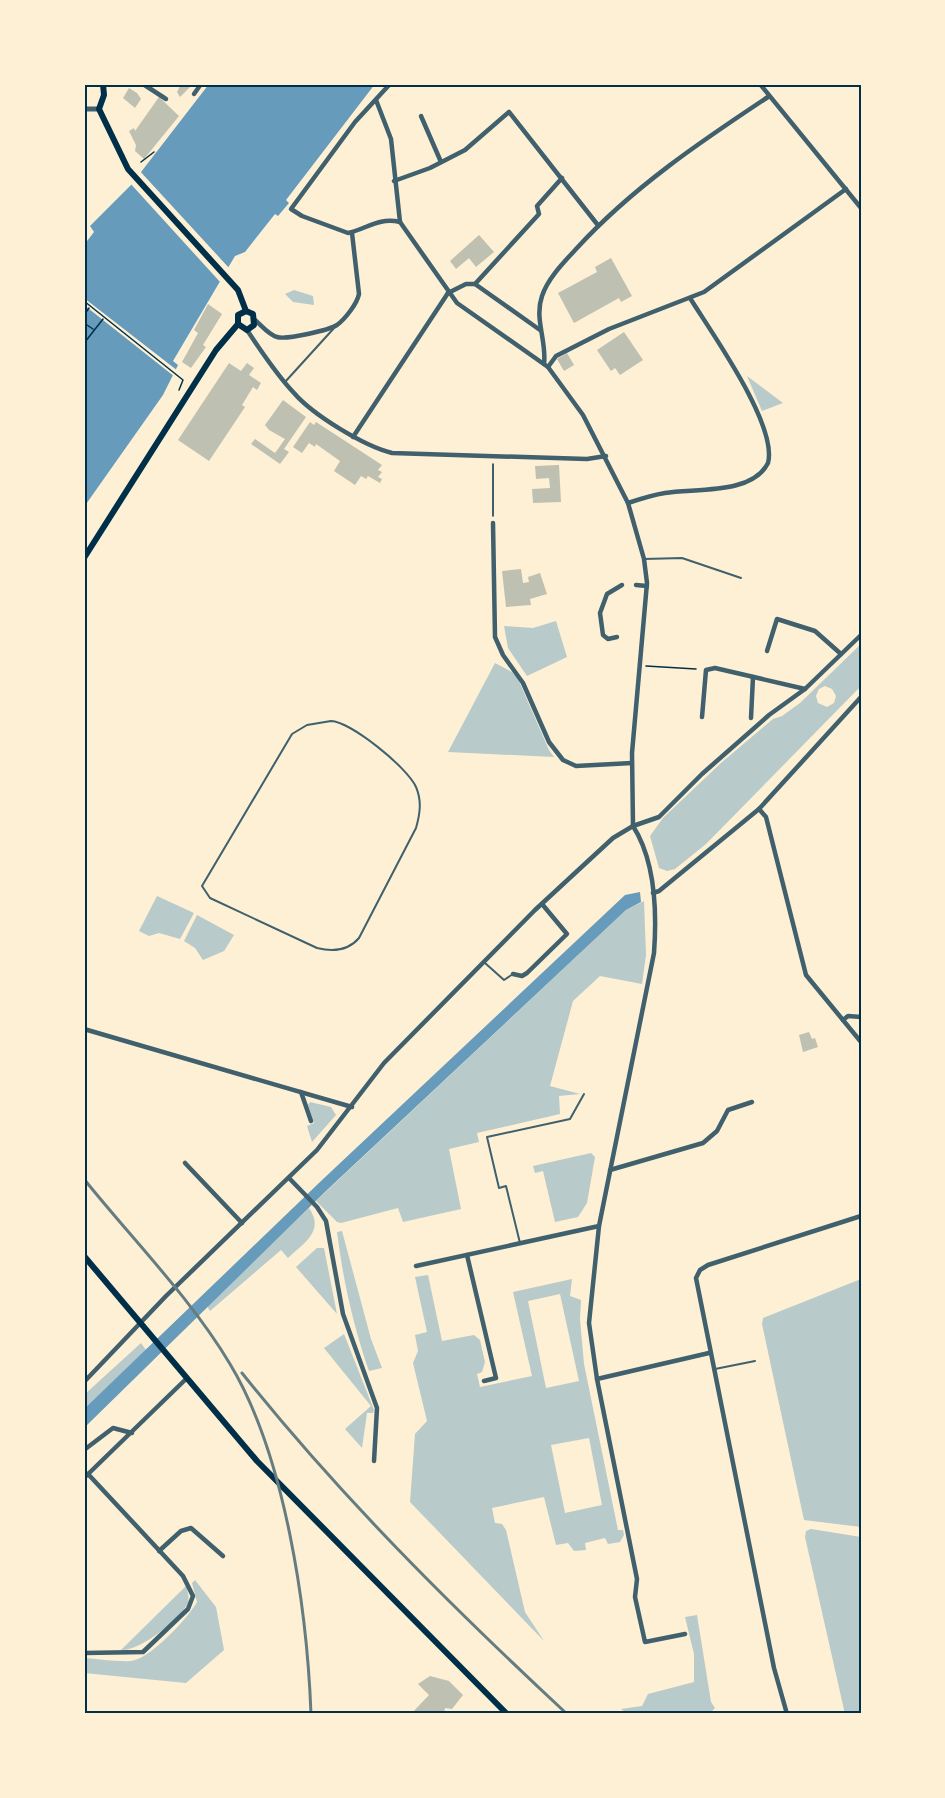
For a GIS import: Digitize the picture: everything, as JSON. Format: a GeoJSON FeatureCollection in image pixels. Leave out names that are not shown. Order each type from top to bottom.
{"type":"FeatureCollection","features":[{"type":"Feature","properties":{"kind":"main road"},"geometry":{"type":"LineString","coordinates":[[103,84],[104,95],[99,109],[128,169],[238,290],[246,311],[253,314],[255,320],[254,325],[247,330],[238,324]]}},
{"type":"Feature","properties":{"kind":"main road"},"geometry":{"type":"LineString","coordinates":[[84,558],[216,350],[238,324],[238,315],[246,311]]}},
{"type":"Feature","properties":{"kind":"main road"},"geometry":{"type":"LineString","coordinates":[[84,1256],[257,1461],[507,1714]]}},
{"type":"Feature","properties":{"kind":"street"},"geometry":{"type":"LineString","coordinates":[[145,84],[166,99]]}},
{"type":"Feature","properties":{"kind":"street"},"geometry":{"type":"LineString","coordinates":[[194,93],[201,84]]}},
{"type":"Feature","properties":{"kind":"street"},"geometry":{"type":"LineString","coordinates":[[390,84],[355,122],[291,209],[313,221],[352,232],[366,225],[391,220],[399,222]]}},
{"type":"Feature","properties":{"kind":"street"},"geometry":{"type":"LineString","coordinates":[[760,84],[768,97],[861,208]]}},
{"type":"Feature","properties":{"kind":"street"},"geometry":{"type":"LineString","coordinates":[[546,365],[539,307],[546,287],[563,262],[597,224],[676,160],[768,97]]}},
{"type":"Feature","properties":{"kind":"street"},"geometry":{"type":"LineString","coordinates":[[376,100],[391,139],[399,222],[457,303],[546,365],[583,415],[606,456],[628,503],[644,559],[647,586],[632,763],[633,826],[642,840],[653,891],[656,919],[652,973],[599,1226],[589,1323],[597,1379],[636,1572],[635,1597],[645,1642],[685,1634]]}},
{"type":"Feature","properties":{"kind":"street"},"geometry":{"type":"LineString","coordinates":[[84,109],[99,109]]}},
{"type":"Feature","properties":{"kind":"street"},"geometry":{"type":"LineString","coordinates":[[394,181],[465,150],[509,112],[597,224]]}},
{"type":"Feature","properties":{"kind":"street"},"geometry":{"type":"LineString","coordinates":[[421,116],[441,162]]}},
{"type":"Feature","properties":{"kind":"street"},"geometry":{"type":"LineString","coordinates":[[475,284],[538,213],[537,206],[562,178]]}},
{"type":"Feature","properties":{"kind":"street"},"geometry":{"type":"LineString","coordinates":[[546,365],[556,356],[638,316],[704,292],[846,189]]}},
{"type":"Feature","properties":{"kind":"street"},"geometry":{"type":"LineString","coordinates":[[255,320],[280,338],[306,335],[336,325],[357,301],[359,294],[352,232]]}},
{"type":"Feature","properties":{"kind":"street"},"geometry":{"type":"LineString","coordinates":[[353,437],[448,293],[466,284],[475,284],[540,330]]}},
{"type":"Feature","properties":{"kind":"street"},"geometry":{"type":"LineString","coordinates":[[628,503],[665,493],[743,484],[758,476],[766,467],[769,458],[757,413],[747,389],[690,298]]}},
{"type":"Feature","properties":{"kind":"street"},"geometry":{"type":"LineString","coordinates":[[247,330],[297,397],[353,437],[392,453],[587,459],[606,456]]}},
{"type":"Feature","properties":{"kind":"street"},"geometry":{"type":"LineString","coordinates":[[493,523],[495,637],[503,655],[523,683],[549,742],[563,760],[576,766],[632,763]]}},
{"type":"Feature","properties":{"kind":"street"},"geometry":{"type":"LineString","coordinates":[[617,637],[608,639],[603,635],[600,613],[607,594],[621,585]]}},
{"type":"Feature","properties":{"kind":"street"},"geometry":{"type":"LineString","coordinates":[[636,585],[647,586]]}},
{"type":"Feature","properties":{"kind":"street"},"geometry":{"type":"LineString","coordinates":[[767,651],[777,619],[815,631],[841,654]]}},
{"type":"Feature","properties":{"kind":"street"},"geometry":{"type":"LineString","coordinates":[[636,635],[644,634]]}},
{"type":"Feature","properties":{"kind":"street"},"geometry":{"type":"LineString","coordinates":[[84,1382],[141,1326],[166,1296],[289,1178],[352,1107],[384,1063],[542,904],[613,838],[633,826],[659,817],[742,738],[805,689],[861,634]]}},
{"type":"Feature","properties":{"kind":"street"},"geometry":{"type":"LineString","coordinates":[[702,717],[706,670],[715,668],[805,689]]}},
{"type":"Feature","properties":{"kind":"street"},"geometry":{"type":"LineString","coordinates":[[751,718],[753,677]]}},
{"type":"Feature","properties":{"kind":"street"},"geometry":{"type":"LineString","coordinates":[[653,891],[659,891],[759,809],[861,697]]}},
{"type":"Feature","properties":{"kind":"street"},"geometry":{"type":"LineString","coordinates":[[759,809],[766,817],[806,975],[861,1042]]}},
{"type":"Feature","properties":{"kind":"street"},"geometry":{"type":"LineString","coordinates":[[513,974],[522,976],[527,973],[567,934],[542,904]]}},
{"type":"Feature","properties":{"kind":"street"},"geometry":{"type":"LineString","coordinates":[[843,1020],[848,1016],[861,1017]]}},
{"type":"Feature","properties":{"kind":"street"},"geometry":{"type":"LineString","coordinates":[[84,1029],[352,1107]]}},
{"type":"Feature","properties":{"kind":"street"},"geometry":{"type":"LineString","coordinates":[[301,1092],[311,1121]]}},
{"type":"Feature","properties":{"kind":"street"},"geometry":{"type":"LineString","coordinates":[[610,1170],[703,1143],[717,1131],[728,1110],[752,1102]]}},
{"type":"Feature","properties":{"kind":"street"},"geometry":{"type":"LineString","coordinates":[[185,1163],[242,1223]]}},
{"type":"Feature","properties":{"kind":"street"},"geometry":{"type":"LineString","coordinates":[[289,1178],[317,1207],[326,1221],[340,1300],[378,1412],[374,1461]]}},
{"type":"Feature","properties":{"kind":"street"},"geometry":{"type":"LineString","coordinates":[[787,1714],[780,1694],[696,1283],[700,1270],[738,1254],[861,1216]]}},
{"type":"Feature","properties":{"kind":"street"},"geometry":{"type":"LineString","coordinates":[[416,1266],[599,1226]]}},
{"type":"Feature","properties":{"kind":"street"},"geometry":{"type":"LineString","coordinates":[[467,1255],[496,1377],[484,1381]]}},
{"type":"Feature","properties":{"kind":"street"},"geometry":{"type":"LineString","coordinates":[[597,1379],[710,1353]]}},
{"type":"Feature","properties":{"kind":"street"},"geometry":{"type":"LineString","coordinates":[[84,1653],[140,1653],[156,1641],[188,1609],[193,1599],[187,1582],[174,1566],[86,1476],[186,1379]]}},
{"type":"Feature","properties":{"kind":"street"},"geometry":{"type":"LineString","coordinates":[[84,1450],[113,1428],[132,1433]]}},
{"type":"Feature","properties":{"kind":"street"},"geometry":{"type":"LineString","coordinates":[[159,1551],[181,1531],[191,1528],[223,1556]]}},
{"type":"Feature","properties":{"kind":"lane"},"geometry":{"type":"LineString","coordinates":[[285,382],[336,325]]}},
{"type":"Feature","properties":{"kind":"lane"},"geometry":{"type":"LineString","coordinates":[[644,559],[682,558],[741,578]]}},
{"type":"Feature","properties":{"kind":"lane"},"geometry":{"type":"LineString","coordinates":[[315,722],[344,723],[405,771],[416,786],[420,809],[416,828],[359,938],[349,946],[333,951],[317,948],[210,898],[202,886],[292,734],[315,722]]}},
{"type":"Feature","properties":{"kind":"lane"},"geometry":{"type":"LineString","coordinates":[[484,962],[500,979],[504,980],[513,974]]}},
{"type":"Feature","properties":{"kind":"lane"},"geometry":{"type":"LineString","coordinates":[[519,1243],[506,1186],[499,1188],[487,1137],[570,1119],[584,1094]]}},
{"type":"Feature","properties":{"kind":"lane"},"geometry":{"type":"LineString","coordinates":[[713,1369],[755,1361]]}},
{"type":"Feature","properties":{"kind":"path"},"geometry":{"type":"LineString","coordinates":[[141,162],[154,152]]}},
{"type":"Feature","properties":{"kind":"path"},"geometry":{"type":"LineString","coordinates":[[84,300],[183,380],[178,389],[181,392]]}},
{"type":"Feature","properties":{"kind":"path"},"geometry":{"type":"LineString","coordinates":[[84,315],[89,308]]}},
{"type":"Feature","properties":{"kind":"path"},"geometry":{"type":"LineString","coordinates":[[85,342],[103,319]]}},
{"type":"Feature","properties":{"kind":"path"},"geometry":{"type":"LineString","coordinates":[[84,322],[94,330]]}},
{"type":"Feature","properties":{"kind":"path"},"geometry":{"type":"LineString","coordinates":[[492,455],[493,523]]}},
{"type":"Feature","properties":{"kind":"path"},"geometry":{"type":"LineString","coordinates":[[639,665],[696,669]]}},
{"type":"Feature","properties":{"kind":"shaded area"},"geometry":{"type":"Polygon","coordinates":[[[294,290],[313,296],[314,305],[293,302],[285,294],[294,290]]]}},
{"type":"Feature","properties":{"kind":"shaded area"},"geometry":{"type":"Polygon","coordinates":[[[747,376],[783,403],[762,411],[747,376]]]}},
{"type":"Feature","properties":{"kind":"shaded area"},"geometry":{"type":"Polygon","coordinates":[[[556,621],[567,657],[527,676],[508,648],[504,626],[533,628],[556,621]]]}},
{"type":"Feature","properties":{"kind":"shaded area"},"geometry":{"type":"Polygon","coordinates":[[[861,644],[861,686],[706,844],[675,869],[667,871],[659,868],[650,836],[663,818],[721,763],[773,719],[782,716],[800,703],[861,644]],[[825,686],[819,689],[816,696],[818,703],[827,707],[834,703],[836,696],[832,689],[825,686]]]}},
{"type":"Feature","properties":{"kind":"shaded area"},"geometry":{"type":"Polygon","coordinates":[[[495,663],[512,672],[518,679],[554,757],[448,752],[495,663]]]}},
{"type":"Feature","properties":{"kind":"shaded area"},"geometry":{"type":"Polygon","coordinates":[[[157,896],[194,913],[180,939],[159,933],[149,936],[139,931],[157,896]]]}},
{"type":"Feature","properties":{"kind":"shaded area"},"geometry":{"type":"Polygon","coordinates":[[[644,901],[646,955],[642,984],[600,976],[573,1001],[550,1086],[580,1094],[559,1096],[560,1114],[477,1133],[479,1142],[449,1149],[461,1209],[403,1222],[398,1208],[341,1223],[337,1222],[316,1201],[626,910],[644,901]]]}},
{"type":"Feature","properties":{"kind":"shaded area"},"geometry":{"type":"Polygon","coordinates":[[[197,915],[234,935],[224,951],[203,960],[195,948],[184,941],[197,915]]]}},
{"type":"Feature","properties":{"kind":"shaded area"},"geometry":{"type":"Polygon","coordinates":[[[310,1102],[331,1107],[336,1115],[312,1142],[307,1126],[314,1123],[308,1105],[310,1102]]]}},
{"type":"Feature","properties":{"kind":"shaded area"},"geometry":{"type":"Polygon","coordinates":[[[591,1153],[595,1157],[587,1203],[578,1217],[555,1222],[543,1171],[535,1173],[533,1166],[591,1153]]]}},
{"type":"Feature","properties":{"kind":"shaded area"},"geometry":{"type":"Polygon","coordinates":[[[309,1208],[315,1223],[314,1230],[306,1242],[288,1258],[281,1250],[210,1311],[207,1306],[309,1208]]]}},
{"type":"Feature","properties":{"kind":"shaded area"},"geometry":{"type":"Polygon","coordinates":[[[342,1231],[371,1339],[382,1368],[369,1371],[358,1337],[339,1250],[337,1232],[342,1231]]]}},
{"type":"Feature","properties":{"kind":"shaded area"},"geometry":{"type":"Polygon","coordinates":[[[317,1248],[324,1248],[337,1314],[296,1267],[317,1248]]]}},
{"type":"Feature","properties":{"kind":"shaded area"},"geometry":{"type":"Polygon","coordinates":[[[428,1275],[442,1341],[474,1335],[480,1340],[485,1362],[482,1372],[477,1374],[480,1387],[532,1376],[513,1292],[572,1279],[570,1296],[581,1300],[580,1319],[584,1364],[618,1530],[623,1530],[624,1535],[620,1542],[608,1544],[605,1538],[585,1543],[586,1550],[574,1551],[568,1543],[556,1545],[544,1497],[492,1508],[495,1523],[502,1524],[506,1530],[525,1612],[544,1641],[410,1502],[415,1434],[427,1421],[413,1363],[418,1351],[415,1335],[427,1332],[415,1277],[428,1275]],[[560,1294],[528,1301],[546,1388],[579,1381],[560,1294]],[[589,1438],[551,1445],[565,1513],[602,1505],[589,1438]]]}},
{"type":"Feature","properties":{"kind":"shaded area"},"geometry":{"type":"Polygon","coordinates":[[[861,1279],[861,1527],[804,1520],[762,1324],[763,1318],[861,1279]]]}},
{"type":"Feature","properties":{"kind":"shaded area"},"geometry":{"type":"Polygon","coordinates":[[[344,1334],[374,1410],[373,1413],[367,1413],[362,1448],[345,1429],[371,1406],[324,1348],[344,1334]]]}},
{"type":"Feature","properties":{"kind":"shaded area"},"geometry":{"type":"Polygon","coordinates":[[[141,1343],[146,1350],[84,1409],[84,1395],[141,1343]]]}},
{"type":"Feature","properties":{"kind":"shaded area"},"geometry":{"type":"Polygon","coordinates":[[[811,1529],[861,1537],[861,1714],[845,1714],[805,1537],[806,1531],[811,1529]]]}},
{"type":"Feature","properties":{"kind":"shaded area"},"geometry":{"type":"Polygon","coordinates":[[[195,1580],[216,1607],[224,1650],[186,1683],[84,1673],[84,1658],[131,1661],[139,1659],[158,1646],[197,1602],[192,1583],[195,1580]]]}},
{"type":"Feature","properties":{"kind":"shaded area"},"geometry":{"type":"Polygon","coordinates":[[[186,1586],[188,1603],[175,1619],[138,1646],[121,1650],[186,1586]]]}},
{"type":"Feature","properties":{"kind":"shaded area"},"geometry":{"type":"Polygon","coordinates":[[[697,1615],[711,1702],[715,1708],[709,1714],[628,1714],[621,1709],[642,1706],[648,1694],[694,1682],[694,1654],[685,1617],[697,1615]]]}},
{"type":"Feature","properties":{"kind":"water"},"geometry":{"type":"Polygon","coordinates":[[[209,84],[375,84],[286,200],[289,203],[278,216],[275,214],[245,252],[235,256],[173,361],[178,365],[163,395],[84,507],[84,245],[94,232],[90,226],[131,185],[209,84]]]}},
{"type":"Feature","properties":{"kind":"water"},"geometry":{"type":"Polygon","coordinates":[[[640,892],[641,902],[626,910],[326,1191],[84,1428],[84,1409],[320,1182],[625,895],[640,892]]]}},
{"type":"Feature","properties":{"kind":"pier"},"geometry":{"type":"Polygon","coordinates":[[[138,169],[230,269],[221,283],[129,182],[138,169]]]}},
{"type":"Feature","properties":{"kind":"pier"},"geometry":{"type":"Polygon","coordinates":[[[84,298],[178,371],[175,377],[84,305],[84,298]]]}},
{"type":"Feature","properties":{"kind":"building"},"geometry":{"type":"Polygon","coordinates":[[[181,84],[190,87],[180,97],[177,92],[181,84]]]}},
{"type":"Feature","properties":{"kind":"building"},"geometry":{"type":"Polygon","coordinates":[[[129,88],[141,99],[135,108],[123,98],[129,88]]]}},
{"type":"Feature","properties":{"kind":"building"},"geometry":{"type":"Polygon","coordinates":[[[159,97],[179,116],[144,159],[135,151],[136,145],[129,131],[134,128],[135,131],[159,97]]]}},
{"type":"Feature","properties":{"kind":"building"},"geometry":{"type":"Polygon","coordinates":[[[479,235],[494,252],[476,267],[469,258],[456,269],[450,261],[479,235]]]}},
{"type":"Feature","properties":{"kind":"building"},"geometry":{"type":"Polygon","coordinates":[[[611,258],[632,296],[621,302],[619,298],[574,323],[558,293],[597,272],[595,267],[611,258]]]}},
{"type":"Feature","properties":{"kind":"building"},"geometry":{"type":"Polygon","coordinates":[[[208,304],[222,314],[203,345],[206,347],[191,368],[182,362],[198,333],[194,330],[208,304]]]}},
{"type":"Feature","properties":{"kind":"building"},"geometry":{"type":"Polygon","coordinates":[[[624,332],[643,360],[620,375],[615,368],[611,371],[597,350],[624,332]]]}},
{"type":"Feature","properties":{"kind":"building"},"geometry":{"type":"Polygon","coordinates":[[[567,353],[574,365],[564,371],[557,359],[567,353]]]}},
{"type":"Feature","properties":{"kind":"building"},"geometry":{"type":"Polygon","coordinates":[[[229,363],[241,371],[247,363],[254,368],[249,375],[261,383],[257,390],[253,387],[242,405],[245,407],[209,461],[178,440],[229,363]]]}},
{"type":"Feature","properties":{"kind":"building"},"geometry":{"type":"Polygon","coordinates":[[[283,400],[306,417],[284,449],[289,452],[280,464],[251,444],[255,439],[275,453],[285,439],[269,430],[265,425],[283,400]]]}},
{"type":"Feature","properties":{"kind":"building"},"geometry":{"type":"Polygon","coordinates":[[[310,422],[314,425],[316,422],[382,465],[378,470],[382,472],[378,477],[382,479],[380,483],[368,476],[366,479],[361,476],[355,485],[334,471],[340,461],[316,444],[315,447],[309,443],[302,453],[293,447],[310,422]]]}},
{"type":"Feature","properties":{"kind":"building"},"geometry":{"type":"Polygon","coordinates":[[[559,465],[561,502],[533,503],[532,489],[550,488],[549,478],[536,479],[535,466],[559,465]]]}},
{"type":"Feature","properties":{"kind":"building"},"geometry":{"type":"Polygon","coordinates":[[[521,569],[523,583],[529,582],[528,577],[540,573],[547,594],[530,599],[531,605],[506,607],[502,571],[521,569]]]}},
{"type":"Feature","properties":{"kind":"building"},"geometry":{"type":"Polygon","coordinates":[[[809,1032],[812,1039],[815,1038],[818,1047],[803,1052],[799,1035],[809,1032]]]}},
{"type":"Feature","properties":{"kind":"building"},"geometry":{"type":"Polygon","coordinates":[[[430,1676],[449,1681],[463,1695],[452,1709],[445,1708],[444,1714],[411,1714],[429,1695],[418,1684],[430,1676]]]}},
{"type":"Feature","properties":{"kind":"railway"},"geometry":{"type":"LineString","coordinates":[[84,1179],[197,1315],[230,1364],[249,1401],[279,1487],[290,1533],[304,1627],[311,1714]]}},
{"type":"Feature","properties":{"kind":"railway"},"geometry":{"type":"LineString","coordinates":[[242,1373],[279,1419],[398,1550],[567,1714]]}}]}
